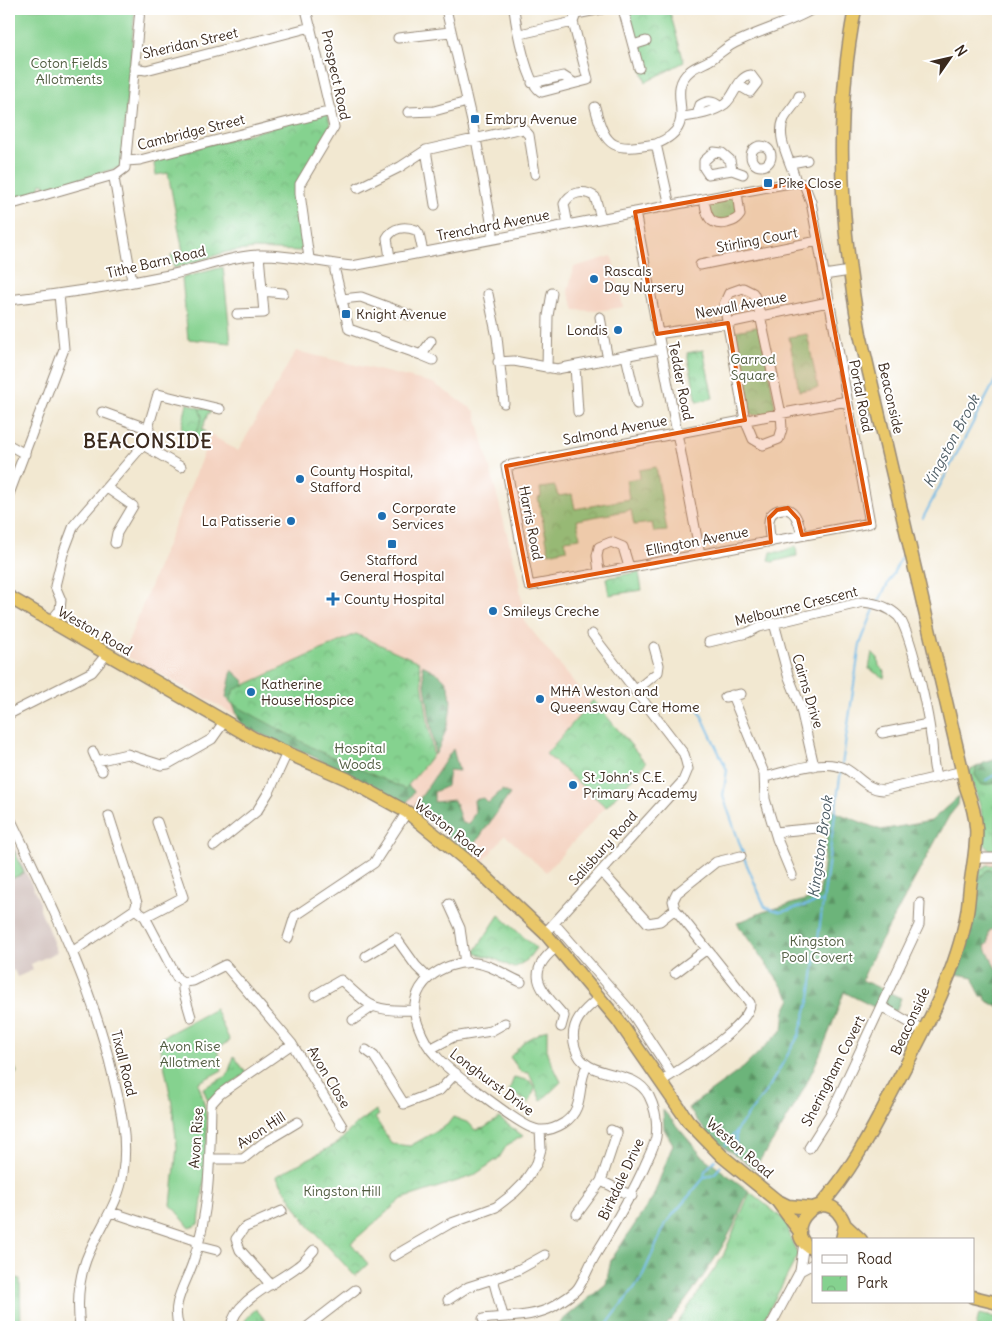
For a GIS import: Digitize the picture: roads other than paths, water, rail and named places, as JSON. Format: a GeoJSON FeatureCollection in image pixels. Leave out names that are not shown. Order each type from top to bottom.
{"type":"FeatureCollection","features":[{"type":"Feature","properties":{"kind":"highway","name":"Beaconside"},"geometry":{"type":"LineString","coordinates":[[806,1241],[804,1216],[840,1184],[861,1152],[924,1031],[959,944],[967,914],[977,846],[976,820],[966,787],[863,344],[850,272],[844,221],[841,156],[845,73],[855,9]]}},
{"type":"Feature","properties":{"kind":"highway","name":"Weston Road"},"geometry":{"type":"LineString","coordinates":[[9,597],[224,722],[287,753],[347,779],[407,812],[476,868],[545,933],[600,997],[631,1037],[688,1122],[704,1139],[776,1200],[806,1241]]}},
{"type":"Feature","properties":{"kind":"highway","name":"Beaconside"},"geometry":{"type":"LineString","coordinates":[[836,1210],[840,1184]]}},
{"type":"Feature","properties":{"kind":"highway","name":"Weston Road"},"geometry":{"type":"LineString","coordinates":[[776,1200],[788,1206],[836,1210]]}},
{"type":"Feature","properties":{"kind":"highway"},"geometry":{"type":"LineString","coordinates":[[836,1210],[846,1225],[859,1238]]}},
{"type":"Feature","properties":{"kind":"highway"},"geometry":{"type":"LineString","coordinates":[[843,1238],[846,1225]]}},
{"type":"Feature","properties":{"kind":"highway"},"geometry":{"type":"LineString","coordinates":[[974,1297],[998,1303]]}},
{"type":"Feature","properties":{"kind":"street"},"geometry":{"type":"LineString","coordinates":[[126,161],[140,9]]}},
{"type":"Feature","properties":{"kind":"street","name":"Prospect Road"},"geometry":{"type":"LineString","coordinates":[[306,9],[334,127],[300,184],[309,258]]}},
{"type":"Feature","properties":{"kind":"street"},"geometry":{"type":"LineString","coordinates":[[446,9],[476,139],[493,232],[491,238]]}},
{"type":"Feature","properties":{"kind":"street"},"geometry":{"type":"LineString","coordinates":[[514,9],[532,82],[563,76],[574,83],[588,80],[575,15]]}},
{"type":"Feature","properties":{"kind":"street"},"geometry":{"type":"LineString","coordinates":[[520,34],[575,15],[602,9]]}},
{"type":"Feature","properties":{"kind":"street"},"geometry":{"type":"LineString","coordinates":[[623,9],[639,68]]}},
{"type":"Feature","properties":{"kind":"street"},"geometry":{"type":"LineString","coordinates":[[595,106],[604,135],[615,145],[629,149],[656,144],[672,135],[683,117],[679,90],[684,77],[690,70],[711,60],[736,42],[797,18],[813,9]]}},
{"type":"Feature","properties":{"kind":"street","name":"Sheridan Street"},"geometry":{"type":"LineString","coordinates":[[134,68],[146,70],[311,27]]}},
{"type":"Feature","properties":{"kind":"street"},"geometry":{"type":"LineString","coordinates":[[398,38],[450,32]]}},
{"type":"Feature","properties":{"kind":"street"},"geometry":{"type":"LineString","coordinates":[[632,45],[646,42]]}},
{"type":"Feature","properties":{"kind":"street"},"geometry":{"type":"LineString","coordinates":[[683,117],[714,111],[730,100],[738,85]]}},
{"type":"Feature","properties":{"kind":"street"},"geometry":{"type":"LineString","coordinates":[[408,112],[434,111],[467,102]]}},
{"type":"Feature","properties":{"kind":"street","name":"Portal Road"},"geometry":{"type":"LineString","coordinates":[[799,102],[784,118],[782,128],[785,149],[797,182],[808,188],[870,523]]}},
{"type":"Feature","properties":{"kind":"street","name":"Cambridge Street"},"geometry":{"type":"LineString","coordinates":[[117,174],[125,168],[126,161],[140,160],[331,111]]}},
{"type":"Feature","properties":{"kind":"street"},"geometry":{"type":"LineString","coordinates":[[358,188],[400,168],[426,150],[517,129],[525,130],[529,136],[535,174]]}},
{"type":"Feature","properties":{"kind":"street"},"geometry":{"type":"LineString","coordinates":[[656,144],[670,206]]}},
{"type":"Feature","properties":{"kind":"street"},"geometry":{"type":"LineString","coordinates":[[426,150],[435,205]]}},
{"type":"Feature","properties":{"kind":"street"},"geometry":{"type":"LineString","coordinates":[[791,162],[807,160]]}},
{"type":"Feature","properties":{"kind":"street"},"geometry":{"type":"LineString","coordinates":[[704,199],[708,218],[712,222],[721,224],[734,221],[740,215],[743,174],[754,163]]}},
{"type":"Feature","properties":{"kind":"street"},"geometry":{"type":"LineString","coordinates":[[732,170],[743,174]]}},
{"type":"Feature","properties":{"kind":"street"},"geometry":{"type":"LineString","coordinates":[[9,206],[117,174]]}},
{"type":"Feature","properties":{"kind":"street"},"geometry":{"type":"LineString","coordinates":[[117,174],[114,178],[132,281]]}},
{"type":"Feature","properties":{"kind":"street","name":"Trenchard Avenue"},"geometry":{"type":"LineString","coordinates":[[309,258],[352,266],[491,238],[797,182]]}},
{"type":"Feature","properties":{"kind":"street","name":"Trenchard Avenue"},"geometry":{"type":"LineString","coordinates":[[568,225],[564,204],[570,195],[574,194],[586,193],[595,197],[601,218]]}},
{"type":"Feature","properties":{"kind":"street","name":"Tedder Road"},"geometry":{"type":"LineString","coordinates":[[635,212],[700,554]]}},
{"type":"Feature","properties":{"kind":"street","name":"Trenchard Avenue"},"geometry":{"type":"LineString","coordinates":[[390,258],[387,238],[393,231],[403,227],[416,230],[419,234],[423,252]]}},
{"type":"Feature","properties":{"kind":"street","name":"Stirling Court"},"geometry":{"type":"LineString","coordinates":[[700,265],[818,242]]}},
{"type":"Feature","properties":{"kind":"street"},"geometry":{"type":"LineString","coordinates":[[237,314],[264,313],[259,255]]}},
{"type":"Feature","properties":{"kind":"street","name":"Tithe Barn Road"},"geometry":{"type":"LineString","coordinates":[[9,300],[110,288],[128,284],[132,281],[172,274],[233,258],[259,255],[309,258]]}},
{"type":"Feature","properties":{"kind":"street"},"geometry":{"type":"LineString","coordinates":[[335,264],[349,329],[433,360]]}},
{"type":"Feature","properties":{"kind":"street"},"geometry":{"type":"LineString","coordinates":[[824,275],[850,272]]}},
{"type":"Feature","properties":{"kind":"street"},"geometry":{"type":"LineString","coordinates":[[740,288],[753,294],[761,316],[781,414],[782,429],[779,438],[763,445],[753,440],[745,420],[724,304],[726,297],[729,293],[740,288]]}},
{"type":"Feature","properties":{"kind":"street"},"geometry":{"type":"LineString","coordinates":[[262,291],[283,293]]}},
{"type":"Feature","properties":{"kind":"street"},"geometry":{"type":"LineString","coordinates":[[547,368],[548,316],[552,293]]}},
{"type":"Feature","properties":{"kind":"street"},"geometry":{"type":"LineString","coordinates":[[9,494],[64,349],[59,294]]}},
{"type":"Feature","properties":{"kind":"street"},"geometry":{"type":"LineString","coordinates":[[488,294],[497,337],[498,362],[504,403]]}},
{"type":"Feature","properties":{"kind":"street"},"geometry":{"type":"LineString","coordinates":[[342,299],[361,297],[409,315]]}},
{"type":"Feature","properties":{"kind":"street","name":"Newall Avenue"},"geometry":{"type":"LineString","coordinates":[[657,334],[728,324],[828,302]]}},
{"type":"Feature","properties":{"kind":"street"},"geometry":{"type":"LineString","coordinates":[[600,317],[608,360]]}},
{"type":"Feature","properties":{"kind":"street"},"geometry":{"type":"LineString","coordinates":[[420,355],[431,341]]}},
{"type":"Feature","properties":{"kind":"street"},"geometry":{"type":"LineString","coordinates":[[498,362],[514,361],[547,368],[575,366],[660,349]]}},
{"type":"Feature","properties":{"kind":"street"},"geometry":{"type":"LineString","coordinates":[[626,356],[638,404]]}},
{"type":"Feature","properties":{"kind":"street"},"geometry":{"type":"LineString","coordinates":[[575,366],[578,412]]}},
{"type":"Feature","properties":{"kind":"street"},"geometry":{"type":"LineString","coordinates":[[50,622],[60,610],[61,600],[55,586],[63,554],[74,525],[144,445],[158,394],[220,409]]}},
{"type":"Feature","properties":{"kind":"street","name":"Salmond Avenue"},"geometry":{"type":"LineString","coordinates":[[506,466],[848,401]]}},
{"type":"Feature","properties":{"kind":"street"},"geometry":{"type":"LineString","coordinates":[[102,412],[149,429]]}},
{"type":"Feature","properties":{"kind":"street"},"geometry":{"type":"LineString","coordinates":[[144,445],[181,467]]}},
{"type":"Feature","properties":{"kind":"street"},"geometry":{"type":"LineString","coordinates":[[9,446],[25,454]]}},
{"type":"Feature","properties":{"kind":"street","name":"Harris Road"},"geometry":{"type":"LineString","coordinates":[[506,466],[529,586]]}},
{"type":"Feature","properties":{"kind":"street"},"geometry":{"type":"LineString","coordinates":[[107,488],[133,506],[117,533],[115,543]]}},
{"type":"Feature","properties":{"kind":"street"},"geometry":{"type":"LineString","coordinates":[[771,542],[769,518],[773,512],[782,509],[789,509],[795,514],[802,535]]}},
{"type":"Feature","properties":{"kind":"street","name":"Ellington Avenue"},"geometry":{"type":"LineString","coordinates":[[529,586],[870,523]]}},
{"type":"Feature","properties":{"kind":"street","name":"Ellington Avenue"},"geometry":{"type":"LineString","coordinates":[[599,572],[597,556],[599,547],[611,542],[623,547],[629,567]]}},
{"type":"Feature","properties":{"kind":"street","name":"Melbourne Crescent"},"geometry":{"type":"LineString","coordinates":[[709,642],[774,623],[863,602],[873,603],[896,614],[907,631],[932,742],[932,762],[936,778]]}},
{"type":"Feature","properties":{"kind":"street","name":"Cairns Drive"},"geometry":{"type":"LineString","coordinates":[[774,623],[788,675],[800,705],[814,766]]}},
{"type":"Feature","properties":{"kind":"street","name":"Salisbury Road"},"geometry":{"type":"LineString","coordinates":[[545,933],[682,781],[688,769],[684,754],[592,634]]}},
{"type":"Feature","properties":{"kind":"street"},"geometry":{"type":"LineString","coordinates":[[635,690],[658,672],[654,647]]}},
{"type":"Feature","properties":{"kind":"street"},"geometry":{"type":"LineString","coordinates":[[9,714],[92,672],[106,655]]}},
{"type":"Feature","properties":{"kind":"street"},"geometry":{"type":"LineString","coordinates":[[732,695],[765,777],[765,799],[775,832],[792,875]]}},
{"type":"Feature","properties":{"kind":"street"},"geometry":{"type":"LineString","coordinates":[[97,761],[127,754],[161,765],[175,762],[212,739],[224,722]]}},
{"type":"Feature","properties":{"kind":"street"},"geometry":{"type":"LineString","coordinates":[[882,733],[928,724]]}},
{"type":"Feature","properties":{"kind":"street"},"geometry":{"type":"LineString","coordinates":[[93,752],[102,771]]}},
{"type":"Feature","properties":{"kind":"street"},"geometry":{"type":"LineString","coordinates":[[214,846],[257,811],[270,790],[287,753]]}},
{"type":"Feature","properties":{"kind":"street"},"geometry":{"type":"LineString","coordinates":[[765,777],[814,766],[834,766],[846,769],[865,785],[877,790],[890,789],[963,772]]}},
{"type":"Feature","properties":{"kind":"street"},"geometry":{"type":"LineString","coordinates":[[288,938],[295,916],[374,863],[407,812]]}},
{"type":"Feature","properties":{"kind":"street","name":"Tixall Road"},"geometry":{"type":"LineString","coordinates":[[9,816],[72,952],[101,1027],[125,1128],[123,1173],[111,1212],[86,1259],[81,1276],[78,1295],[80,1327]]}},
{"type":"Feature","properties":{"kind":"street"},"geometry":{"type":"LineString","coordinates":[[109,816],[136,896],[135,909]]}},
{"type":"Feature","properties":{"kind":"street"},"geometry":{"type":"LineString","coordinates":[[145,917],[183,897],[157,822]]}},
{"type":"Feature","properties":{"kind":"street"},"geometry":{"type":"LineString","coordinates":[[775,832],[817,828]]}},
{"type":"Feature","properties":{"kind":"street"},"geometry":{"type":"LineString","coordinates":[[660,1082],[718,1041],[750,1009],[748,999],[675,909],[672,901],[677,893],[716,862],[741,856]]}},
{"type":"Feature","properties":{"kind":"street"},"geometry":{"type":"LineString","coordinates":[[975,858],[998,858]]}},
{"type":"Feature","properties":{"kind":"street"},"geometry":{"type":"LineString","coordinates":[[601,871],[648,923],[660,921],[675,909]]}},
{"type":"Feature","properties":{"kind":"street","name":"Sheringham Covert"},"geometry":{"type":"LineString","coordinates":[[809,1148],[831,1112],[919,925],[920,903]]}},
{"type":"Feature","properties":{"kind":"street"},"geometry":{"type":"LineString","coordinates":[[449,904],[460,928],[465,963]]}},
{"type":"Feature","properties":{"kind":"street"},"geometry":{"type":"LineString","coordinates":[[72,952],[135,909]]}},
{"type":"Feature","properties":{"kind":"street"},"geometry":{"type":"LineString","coordinates":[[135,909],[145,917],[177,978],[183,982],[193,981],[225,966],[292,1044]]}},
{"type":"Feature","properties":{"kind":"street"},"geometry":{"type":"LineString","coordinates":[[554,922],[629,1009],[672,1074]]}},
{"type":"Feature","properties":{"kind":"street"},"geometry":{"type":"LineString","coordinates":[[366,956],[396,938],[416,966],[428,978]]}},
{"type":"Feature","properties":{"kind":"street"},"geometry":{"type":"LineString","coordinates":[[557,947],[540,964],[538,974],[542,990],[564,1016],[562,1027]]}},
{"type":"Feature","properties":{"kind":"street"},"geometry":{"type":"LineString","coordinates":[[675,973],[708,949]]}},
{"type":"Feature","properties":{"kind":"street"},"geometry":{"type":"LineString","coordinates":[[315,996],[341,980],[372,1007],[390,1011],[415,1010],[419,989],[428,978],[441,969],[465,963],[486,965],[521,982]]}},
{"type":"Feature","properties":{"kind":"street"},"geometry":{"type":"LineString","coordinates":[[183,982],[183,990],[191,1017]]}},
{"type":"Feature","properties":{"kind":"street"},"geometry":{"type":"LineString","coordinates":[[587,1066],[576,1052],[573,1040],[574,1028],[579,1017],[600,997]]}},
{"type":"Feature","properties":{"kind":"street","name":"Sheringham Covert"},"geometry":{"type":"LineString","coordinates":[[881,1006],[924,1031]]}},
{"type":"Feature","properties":{"kind":"street"},"geometry":{"type":"LineString","coordinates":[[353,1020],[372,1007]]}},
{"type":"Feature","properties":{"kind":"street","name":"Longhurst Drive"},"geometry":{"type":"LineString","coordinates":[[415,1010],[418,1025],[430,1049],[442,1063],[530,1128],[540,1130],[562,1124],[574,1113],[580,1102],[582,1077],[587,1066]]}},
{"type":"Feature","properties":{"kind":"street"},"geometry":{"type":"LineString","coordinates":[[430,1049],[453,1037],[491,1031],[505,1024]]}},
{"type":"Feature","properties":{"kind":"street","name":"Avon Close"},"geometry":{"type":"LineString","coordinates":[[292,1044],[342,1126]]}},
{"type":"Feature","properties":{"kind":"street","name":"Avon Rise"},"geometry":{"type":"LineString","coordinates":[[179,1327],[176,1303],[194,1261],[198,1243],[210,1159],[211,1104],[292,1044]]}},
{"type":"Feature","properties":{"kind":"street"},"geometry":{"type":"LineString","coordinates":[[366,1050],[374,1056],[404,1104],[440,1090],[456,1073]]}},
{"type":"Feature","properties":{"kind":"street","name":"Birkdale Drive"},"geometry":{"type":"LineString","coordinates":[[483,1319],[528,1314],[552,1307],[577,1289],[632,1196],[655,1143],[656,1126],[653,1107],[646,1092],[637,1082],[587,1066]]}},
{"type":"Feature","properties":{"kind":"street","name":"Avon Hill"},"geometry":{"type":"LineString","coordinates":[[210,1159],[243,1159],[263,1143],[298,1122]]}},
{"type":"Feature","properties":{"kind":"street"},"geometry":{"type":"LineString","coordinates":[[394,1256],[449,1224],[496,1206],[514,1193],[523,1184],[537,1163],[540,1149],[540,1130]]}},
{"type":"Feature","properties":{"kind":"street"},"geometry":{"type":"LineString","coordinates":[[577,1214],[601,1180],[617,1133],[611,1130]]}},
{"type":"Feature","properties":{"kind":"street"},"geometry":{"type":"LineString","coordinates":[[601,1180],[632,1196]]}},
{"type":"Feature","properties":{"kind":"street"},"geometry":{"type":"LineString","coordinates":[[271,1285],[240,1250],[236,1239],[244,1228],[282,1211]]}},
{"type":"Feature","properties":{"kind":"street"},"geometry":{"type":"LineString","coordinates":[[111,1212],[218,1250]]}},
{"type":"Feature","properties":{"kind":"street"},"geometry":{"type":"LineString","coordinates":[[770,1327],[800,1271],[806,1241]]}},
{"type":"Feature","properties":{"kind":"street"},"geometry":{"type":"LineString","coordinates":[[231,1327],[232,1320],[257,1293],[303,1262],[314,1250]]}},
{"type":"Feature","properties":{"kind":"street"},"geometry":{"type":"LineString","coordinates":[[448,1300],[468,1287],[513,1272],[545,1256]]}},
{"type":"Feature","properties":{"kind":"street"},"geometry":{"type":"LineString","coordinates":[[800,1271],[812,1265]]}},
{"type":"Feature","properties":{"kind":"street"},"geometry":{"type":"LineString","coordinates":[[493,1279],[503,1316]]}},
{"type":"Feature","properties":{"kind":"street"},"geometry":{"type":"LineString","coordinates":[[307,1327],[355,1290]]}},
{"type":"Feature","properties":{"kind":"waterway","name":"Kingston Brook"},"geometry":{"type":"LineString","coordinates":[[923,518],[998,375]]}},
{"type":"Feature","properties":{"kind":"waterway","name":"Kingston Brook"},"geometry":{"type":"LineString","coordinates":[[878,603],[902,556]]}},
{"type":"Feature","properties":{"kind":"waterway","name":"Kingston Brook"},"geometry":{"type":"LineString","coordinates":[[842,765],[860,644],[875,607]]}},
{"type":"Feature","properties":{"kind":"waterway"},"geometry":{"type":"LineString","coordinates":[[696,704],[727,770],[723,796],[743,853]]}},
{"type":"Feature","properties":{"kind":"waterway","name":"Kingston Brook"},"geometry":{"type":"LineString","coordinates":[[734,1152],[736,1147],[736,1131],[769,1087],[799,1035],[810,998],[841,770]]}},
{"type":"Feature","properties":{"kind":"waterway"},"geometry":{"type":"LineString","coordinates":[[986,780],[998,773]]}},
{"type":"Feature","properties":{"kind":"waterway"},"geometry":{"type":"LineString","coordinates":[[744,858],[765,907],[781,912],[822,901]]}},
{"type":"Feature","properties":{"kind":"waterway","name":"Kingston Brook"},"geometry":{"type":"LineString","coordinates":[[726,1145],[736,1131]]}},
{"type":"Feature","properties":{"kind":"waterway","name":"Kingston Brook"},"geometry":{"type":"LineString","coordinates":[[704,1177],[705,1171],[715,1160]]}},
{"type":"Feature","properties":{"kind":"waterway","name":"Kingston Brook"},"geometry":{"type":"LineString","coordinates":[[605,1327],[641,1279],[666,1223],[704,1178],[715,1173],[721,1166]]}},
{"type":"Feature","properties":{"kind":"waterway"},"geometry":{"type":"LineString","coordinates":[[9,1327],[11,1270]]}},
{"type":"Feature","properties":{"kind":"place","name":"Embry Avenue"},"geometry":{"type":"Point","coordinates":[475,119]}},
{"type":"Feature","properties":{"kind":"place","name":"Pike Close"},"geometry":{"type":"Point","coordinates":[768,183]}},
{"type":"Feature","properties":{"kind":"place","name":"Rascals Day Nursery"},"geometry":{"type":"Point","coordinates":[594,279]}},
{"type":"Feature","properties":{"kind":"place","name":"Knight Avenue"},"geometry":{"type":"Point","coordinates":[346,314]}},
{"type":"Feature","properties":{"kind":"place","name":"Londis"},"geometry":{"type":"Point","coordinates":[618,330]}},
{"type":"Feature","properties":{"kind":"place","name":"County Hospital, Stafford"},"geometry":{"type":"Point","coordinates":[300,479]}},
{"type":"Feature","properties":{"kind":"place","name":"Corporate Services"},"geometry":{"type":"Point","coordinates":[382,516]}},
{"type":"Feature","properties":{"kind":"place","name":"La Patisserie"},"geometry":{"type":"Point","coordinates":[291,521]}},
{"type":"Feature","properties":{"kind":"place","name":"Stafford General Hospital"},"geometry":{"type":"Point","coordinates":[392,544]}},
{"type":"Feature","properties":{"kind":"place","name":"County Hospital"},"geometry":{"type":"Point","coordinates":[333,599]}},
{"type":"Feature","properties":{"kind":"place","name":"Smileys Creche"},"geometry":{"type":"Point","coordinates":[493,611]}},
{"type":"Feature","properties":{"kind":"place","name":"Katherine House Hospice"},"geometry":{"type":"Point","coordinates":[251,692]}},
{"type":"Feature","properties":{"kind":"place","name":"MHA Weston and Queensway Care Home"},"geometry":{"type":"Point","coordinates":[540,699]}},
{"type":"Feature","properties":{"kind":"place","name":"St John's C.E. Primary Academy"},"geometry":{"type":"Point","coordinates":[573,785]}},
{"type":"Feature","properties":{"kind":"district","name":"BEACONSIDE"},"geometry":{"type":"Point","coordinates":[148,441]}},
{"type":"Feature","properties":{"kind":"park label","name":"Coton Fields Allotments"},"geometry":{"type":"Point","coordinates":[69,72]}},
{"type":"Feature","properties":{"kind":"park label","name":"Garrod Square"},"geometry":{"type":"Point","coordinates":[753,368]}},
{"type":"Feature","properties":{"kind":"park label","name":"Hospital Woods"},"geometry":{"type":"Point","coordinates":[360,756]}},
{"type":"Feature","properties":{"kind":"park label","name":"Kingston Pool Covert"},"geometry":{"type":"Point","coordinates":[817,950]}},
{"type":"Feature","properties":{"kind":"park label","name":"Avon Rise Allotment"},"geometry":{"type":"Point","coordinates":[190,1054]}},
{"type":"Feature","properties":{"kind":"park label","name":"Kingston Hill"},"geometry":{"type":"Point","coordinates":[342,1191]}}]}
